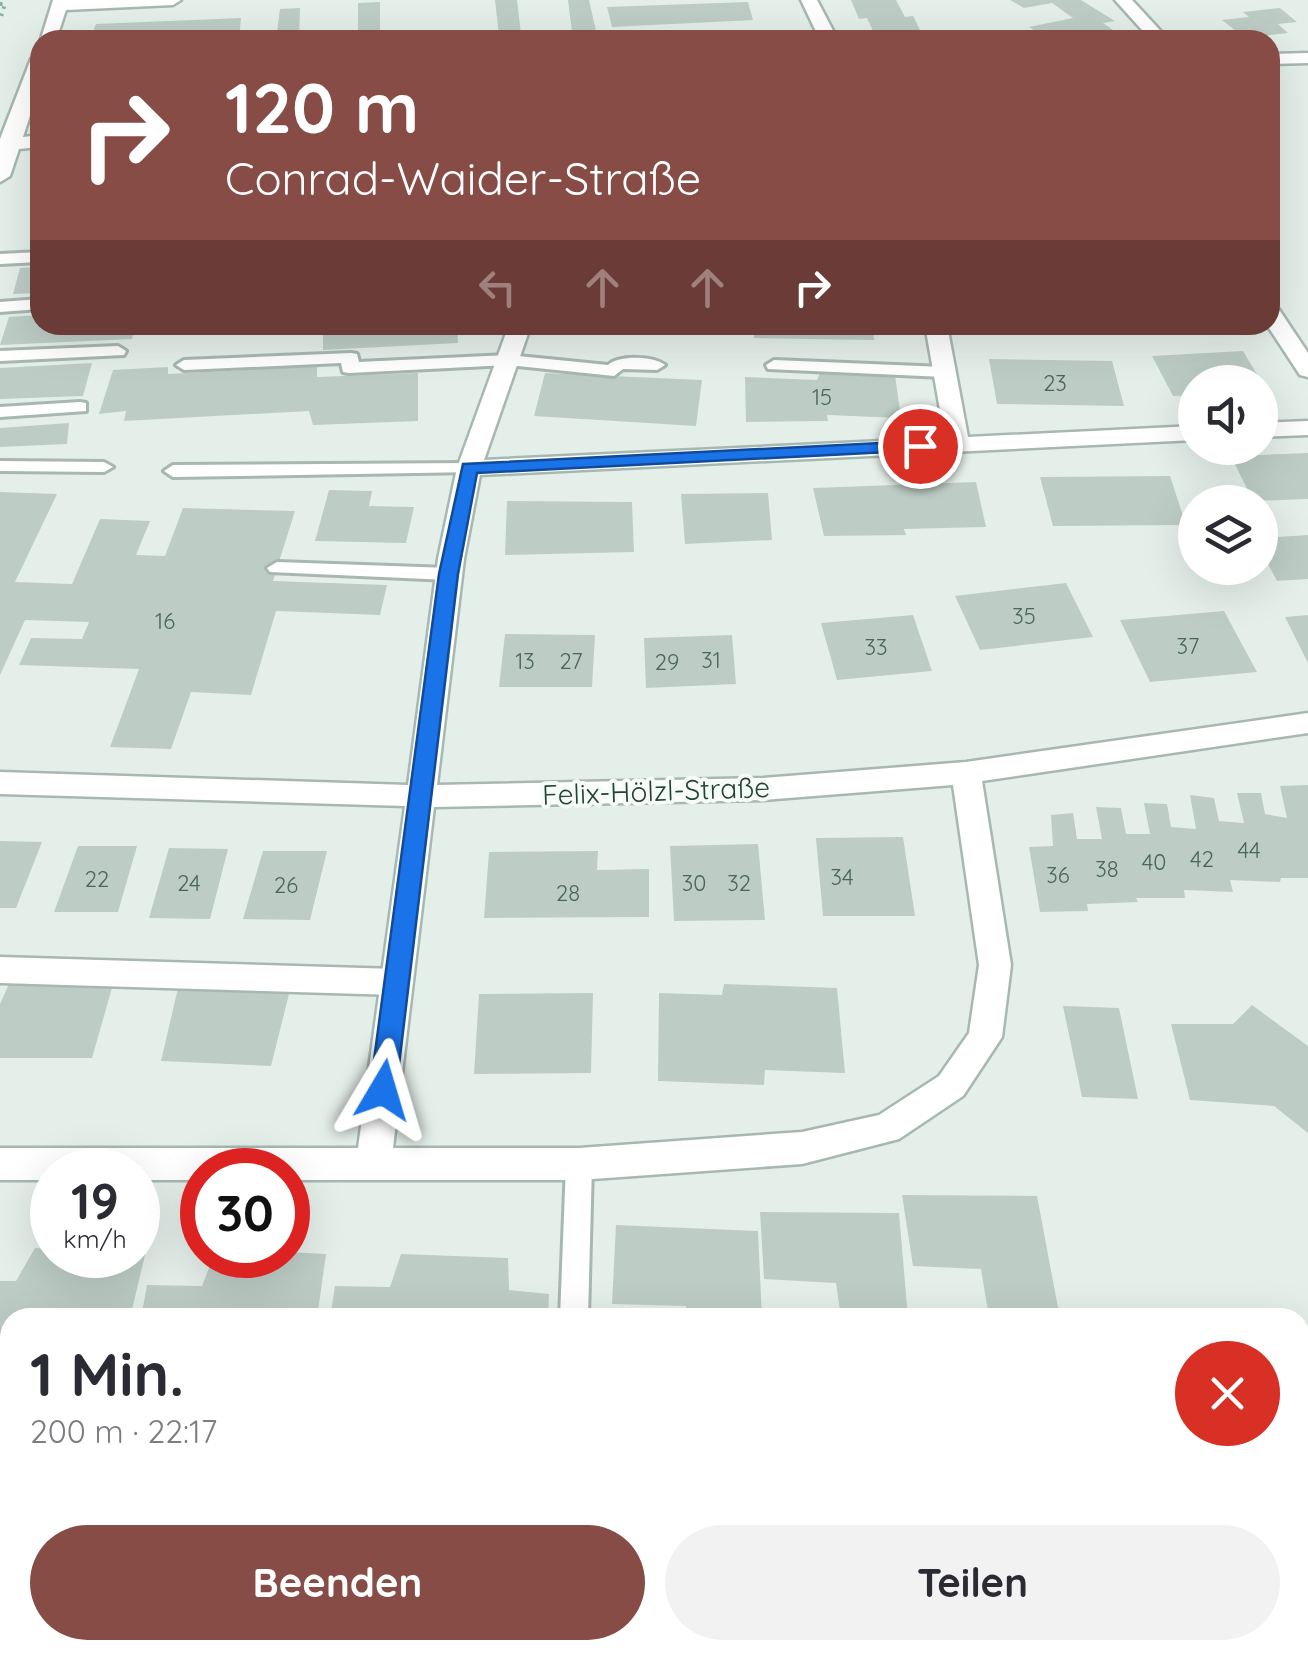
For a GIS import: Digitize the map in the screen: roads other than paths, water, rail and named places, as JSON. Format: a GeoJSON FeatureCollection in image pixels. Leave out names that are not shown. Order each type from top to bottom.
{"type":"FeatureCollection","features":[{"type":"Feature","properties":{"kind":"street"},"geometry":{"type":"LineString","coordinates":[[50,30],[60,2],[173,0]]}},
{"type":"Feature","properties":{"kind":"street"},"geometry":{"type":"LineString","coordinates":[[810,0],[824,30]]}},
{"type":"Feature","properties":{"kind":"street"},"geometry":{"type":"LineString","coordinates":[[1124,0],[1151,30]]}},
{"type":"Feature","properties":{"kind":"street"},"geometry":{"type":"LineString","coordinates":[[1280,59],[1308,58]]}},
{"type":"Feature","properties":{"kind":"street"},"geometry":{"type":"LineString","coordinates":[[0,176],[5,144],[30,83]]}},
{"type":"Feature","properties":{"kind":"street"},"geometry":{"type":"LineString","coordinates":[[5,144],[30,142]]}},
{"type":"Feature","properties":{"kind":"street"},"geometry":{"type":"LineString","coordinates":[[1280,327],[1308,370]]}},
{"type":"Feature","properties":{"kind":"street"},"geometry":{"type":"LineString","coordinates":[[374,1162],[448,574],[469,468],[517,335]]}},
{"type":"Feature","properties":{"kind":"street"},"geometry":{"type":"LineString","coordinates":[[938,335],[958,444]]}},
{"type":"Feature","properties":{"kind":"street"},"geometry":{"type":"LineString","coordinates":[[1278,429],[1308,428]]}},
{"type":"Feature","properties":{"kind":"street"},"geometry":{"type":"LineString","coordinates":[[469,468],[1178,434]]}},
{"type":"Feature","properties":{"kind":"street","name":"Felix-Hölzl-Straße"},"geometry":{"type":"LineString","coordinates":[[0,783],[420,796],[763,789],[966,774],[1308,723]]}},
{"type":"Feature","properties":{"kind":"street"},"geometry":{"type":"LineString","coordinates":[[0,1164],[579,1164],[802,1148],[888,1128],[951,1086],[984,1037],[994,965],[966,774]]}},
{"type":"Feature","properties":{"kind":"street"},"geometry":{"type":"LineString","coordinates":[[0,970],[396,982]]}},
{"type":"Feature","properties":{"kind":"lane"},"geometry":{"type":"LineString","coordinates":[[0,259],[30,258]]}},
{"type":"Feature","properties":{"kind":"lane"},"geometry":{"type":"LineString","coordinates":[[0,306],[30,304]]}},
{"type":"Feature","properties":{"kind":"lane"},"geometry":{"type":"LineString","coordinates":[[0,356],[118,351]]}},
{"type":"Feature","properties":{"kind":"lane"},"geometry":{"type":"LineString","coordinates":[[184,365],[351,358],[349,368],[508,360],[614,371],[617,364],[657,366]]}},
{"type":"Feature","properties":{"kind":"lane"},"geometry":{"type":"LineString","coordinates":[[774,365],[944,372]]}},
{"type":"Feature","properties":{"kind":"lane"},"geometry":{"type":"LineString","coordinates":[[0,412],[80,407]]}},
{"type":"Feature","properties":{"kind":"lane"},"geometry":{"type":"LineString","coordinates":[[0,466],[104,467]]}},
{"type":"Feature","properties":{"kind":"lane"},"geometry":{"type":"LineString","coordinates":[[173,471],[469,468]]}},
{"type":"Feature","properties":{"kind":"lane"},"geometry":{"type":"LineString","coordinates":[[277,568],[448,574]]}},
{"type":"Feature","properties":{"kind":"lane"},"geometry":{"type":"LineString","coordinates":[[574,1308],[579,1164]]}}]}
